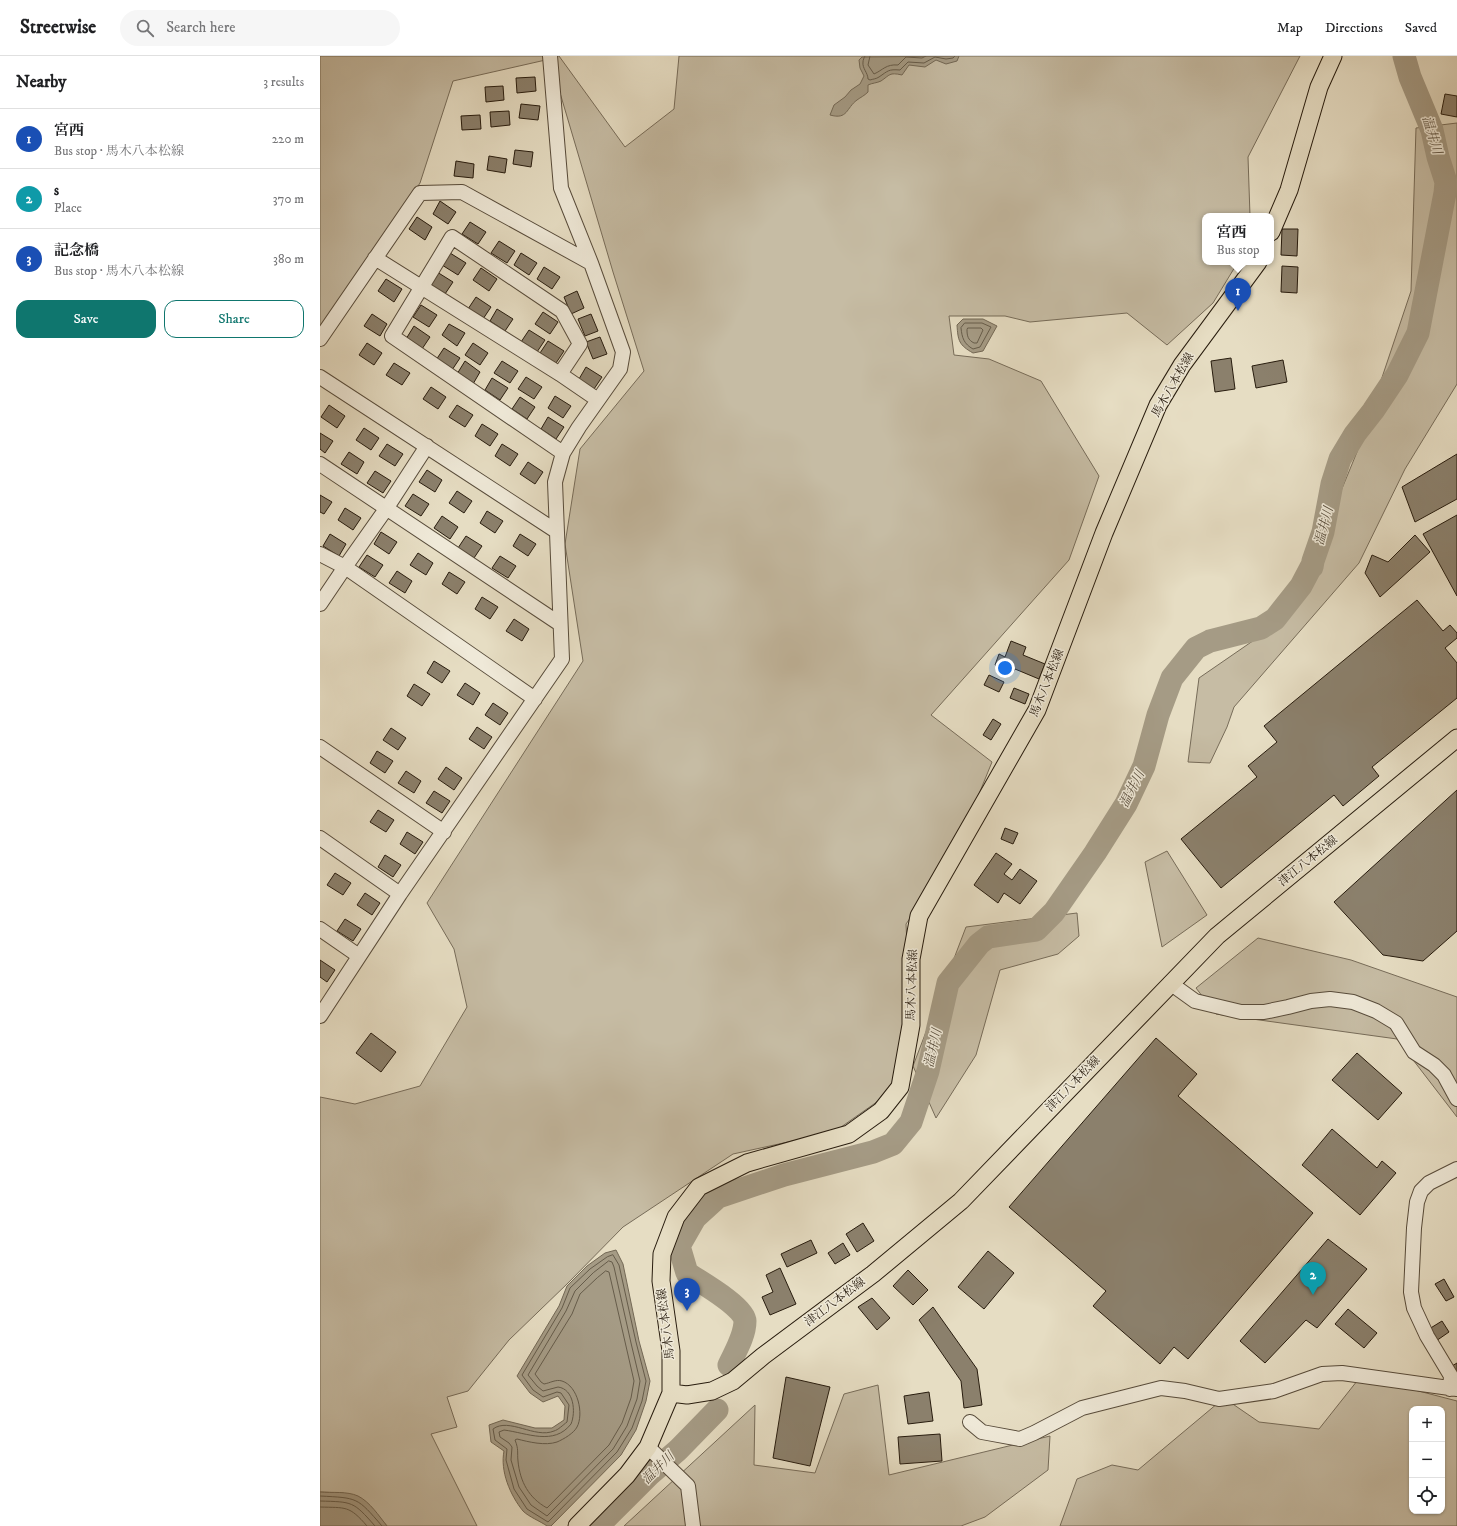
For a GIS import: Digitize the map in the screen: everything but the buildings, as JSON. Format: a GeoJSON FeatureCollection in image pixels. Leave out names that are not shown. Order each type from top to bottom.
{"type":"FeatureCollection","features":[{"type":"Feature","properties":{"kind":"main road"},"geometry":{"type":"LineString","coordinates":[[1274,225],[1289,190],[1320,87],[1334,56]]}},
{"type":"Feature","properties":{"kind":"main road","name":"馬木八本松線"},"geometry":{"type":"LineString","coordinates":[[577,1526],[628,1475],[648,1447],[671,1393],[671,1351],[661,1281],[662,1254],[676,1217],[699,1187],[747,1164],[849,1134],[881,1111],[900,1087],[911,1024],[911,959],[919,916],[1037,710],[1104,533],[1158,405],[1182,365],[1256,265]]}},
{"type":"Feature","properties":{"kind":"main road","name":"津江八本松線"},"geometry":{"type":"LineString","coordinates":[[671,1393],[687,1395],[712,1391],[733,1381],[763,1356],[879,1269],[961,1201],[1217,936],[1457,738]]}},
{"type":"Feature","properties":{"kind":"street"},"geometry":{"type":"LineString","coordinates":[[320,1016],[400,894],[562,659],[555,482],[563,453],[579,427],[620,369],[623,352],[591,263],[561,188],[550,56]]}},
{"type":"Feature","properties":{"kind":"street"},"geometry":{"type":"LineString","coordinates":[[320,339],[420,193],[462,192],[591,263]]}},
{"type":"Feature","properties":{"kind":"street"},"geometry":{"type":"LineString","coordinates":[[560,374],[580,344],[562,311],[452,237],[392,336],[563,453]]}},
{"type":"Feature","properties":{"kind":"street"},"geometry":{"type":"LineString","coordinates":[[376,258],[560,374],[598,400]]}},
{"type":"Feature","properties":{"kind":"street"},"geometry":{"type":"LineString","coordinates":[[320,377],[556,531]]}},
{"type":"Feature","properties":{"kind":"street"},"geometry":{"type":"LineString","coordinates":[[320,604],[386,509],[427,446]]}},
{"type":"Feature","properties":{"kind":"street"},"geometry":{"type":"LineString","coordinates":[[320,464],[560,624]]}},
{"type":"Feature","properties":{"kind":"street"},"geometry":{"type":"LineString","coordinates":[[320,554],[345,566],[535,699]]}},
{"type":"Feature","properties":{"kind":"street"},"geometry":{"type":"LineString","coordinates":[[320,747],[444,832]]}},
{"type":"Feature","properties":{"kind":"street"},"geometry":{"type":"LineString","coordinates":[[320,838],[400,894]]}},
{"type":"Feature","properties":{"kind":"street"},"geometry":{"type":"LineString","coordinates":[[320,930],[359,956]]}},
{"type":"Feature","properties":{"kind":"street"},"geometry":{"type":"LineString","coordinates":[[1170,983],[1195,1002],[1241,1012],[1264,1012],[1288,1008],[1311,1001],[1330,999],[1353,1002],[1376,1011],[1396,1023],[1414,1052],[1434,1065],[1444,1075],[1457,1099]]}},
{"type":"Feature","properties":{"kind":"street"},"geometry":{"type":"LineString","coordinates":[[970,1422],[982,1432],[1020,1439],[1082,1408],[1161,1388],[1186,1391],[1219,1399],[1274,1391],[1322,1374],[1342,1373],[1401,1380],[1453,1389],[1450,1376],[1414,1308],[1411,1292],[1417,1202],[1421,1191],[1429,1184],[1457,1169]]}},
{"type":"Feature","properties":{"kind":"street"},"geometry":{"type":"LineString","coordinates":[[648,1447],[688,1486],[693,1526]]}},
{"type":"Feature","properties":{"kind":"shaded area"},"geometry":{"type":"Polygon","coordinates":[[[320,56],[559,56],[625,147],[674,109],[679,56],[1300,56],[1248,157],[1250,213],[1202,213],[1202,265],[1236,265],[1213,303],[1167,345],[1127,313],[1030,322],[1005,316],[949,316],[954,355],[989,359],[1041,381],[1099,476],[1069,560],[931,715],[992,762],[954,855],[906,924],[911,1025],[891,1092],[834,1132],[733,1154],[623,1227],[509,1340],[468,1391],[447,1397],[457,1427],[431,1434],[477,1526],[387,1526],[368,1504],[343,1493],[320,1492],[320,1097],[355,1104],[420,1086],[467,1007],[454,949],[427,903],[583,661],[565,544],[580,449],[644,371],[550,59],[453,81],[420,183],[320,336],[320,56]]]}},
{"type":"Feature","properties":{"kind":"shaded area"},"geometry":{"type":"Polygon","coordinates":[[[1457,123],[1457,384],[1405,469],[1359,563],[1234,707],[1227,727],[1210,763],[1188,762],[1199,678],[1260,636],[1318,547],[1357,452],[1411,291],[1416,128],[1457,123]]]}},
{"type":"Feature","properties":{"kind":"shaded area"},"geometry":{"type":"Polygon","coordinates":[[[1167,851],[1207,915],[1162,947],[1145,862],[1167,851]]]}},
{"type":"Feature","properties":{"kind":"shaded area"},"geometry":{"type":"Polygon","coordinates":[[[1077,913],[1079,936],[1058,954],[1000,970],[976,1055],[936,1118],[913,1066],[966,927],[1077,913]]]}},
{"type":"Feature","properties":{"kind":"shaded area"},"geometry":{"type":"Polygon","coordinates":[[[1258,938],[1351,960],[1457,997],[1457,1117],[1397,1039],[1216,1014],[1196,988],[1258,938]]]}},
{"type":"Feature","properties":{"kind":"shaded area"},"geometry":{"type":"Polygon","coordinates":[[[1361,1376],[1457,1401],[1457,1526],[1060,1526],[1077,1479],[1112,1465],[1138,1470],[1224,1398],[1259,1422],[1319,1429],[1361,1376]]]}},
{"type":"Feature","properties":{"kind":"shaded area"},"geometry":{"type":"Polygon","coordinates":[[[878,1385],[889,1475],[1050,1436],[1048,1470],[985,1517],[961,1526],[624,1526],[755,1405],[754,1465],[815,1473],[844,1394],[878,1385]]]}},
{"type":"Feature","properties":{"kind":"water"},"geometry":{"type":"Polygon","coordinates":[[[959,56],[957,61],[946,64],[936,60],[925,67],[909,65],[902,75],[892,74],[881,81],[868,85],[868,92],[853,103],[844,115],[830,115],[834,105],[860,84],[864,76],[860,68],[859,60],[862,57],[959,56]]]}},
{"type":"Feature","properties":{"kind":"water"},"geometry":{"type":"Polygon","coordinates":[[[963,319],[983,319],[997,326],[983,351],[973,353],[965,348],[960,342],[957,325],[963,319]]]}},
{"type":"Feature","properties":{"kind":"water"},"geometry":{"type":"Polygon","coordinates":[[[616,1250],[623,1264],[639,1341],[650,1381],[646,1401],[636,1430],[621,1455],[551,1526],[547,1526],[525,1513],[518,1505],[510,1490],[505,1475],[503,1467],[504,1451],[491,1442],[489,1425],[503,1420],[535,1428],[552,1428],[564,1420],[565,1406],[558,1396],[543,1402],[530,1393],[517,1376],[559,1306],[567,1286],[587,1266],[605,1253],[616,1250]]]}},
{"type":"Feature","properties":{"kind":"water"},"geometry":{"type":"Polygon","coordinates":[[[320,1492],[354,1494],[358,1496],[370,1505],[387,1526],[320,1526],[320,1492]]]}},
{"type":"Feature","properties":{"kind":"waterway","name":"温井川"},"geometry":{"type":"LineString","coordinates":[[729,1365],[742,1338],[745,1321],[743,1315],[730,1302],[687,1273],[679,1246],[695,1218],[718,1197],[784,1175],[873,1152],[893,1144],[911,1122],[928,1071],[948,983],[979,944],[988,937],[1036,930],[1054,912],[1095,853],[1126,804],[1144,766],[1158,715],[1172,678],[1196,648],[1210,641],[1261,628],[1275,619],[1301,586],[1312,567],[1323,532],[1332,484],[1340,459],[1355,434],[1373,411],[1397,375],[1418,333],[1445,193],[1446,182],[1438,157],[1432,130],[1410,77],[1404,56]]}},
{"type":"Feature","properties":{"kind":"waterway","name":"温井川"},"geometry":{"type":"LineString","coordinates":[[598,1526],[649,1475],[678,1450],[717,1410]]}},
{"type":"Feature","properties":{"kind":"place","name":"宮西"},"geometry":{"type":"Point","coordinates":[1238,311]}},
{"type":"Feature","properties":{"kind":"place","name":"s"},"geometry":{"type":"Point","coordinates":[1313,1295]}},
{"type":"Feature","properties":{"kind":"place","name":"記念橋"},"geometry":{"type":"Point","coordinates":[687,1311]}}]}
